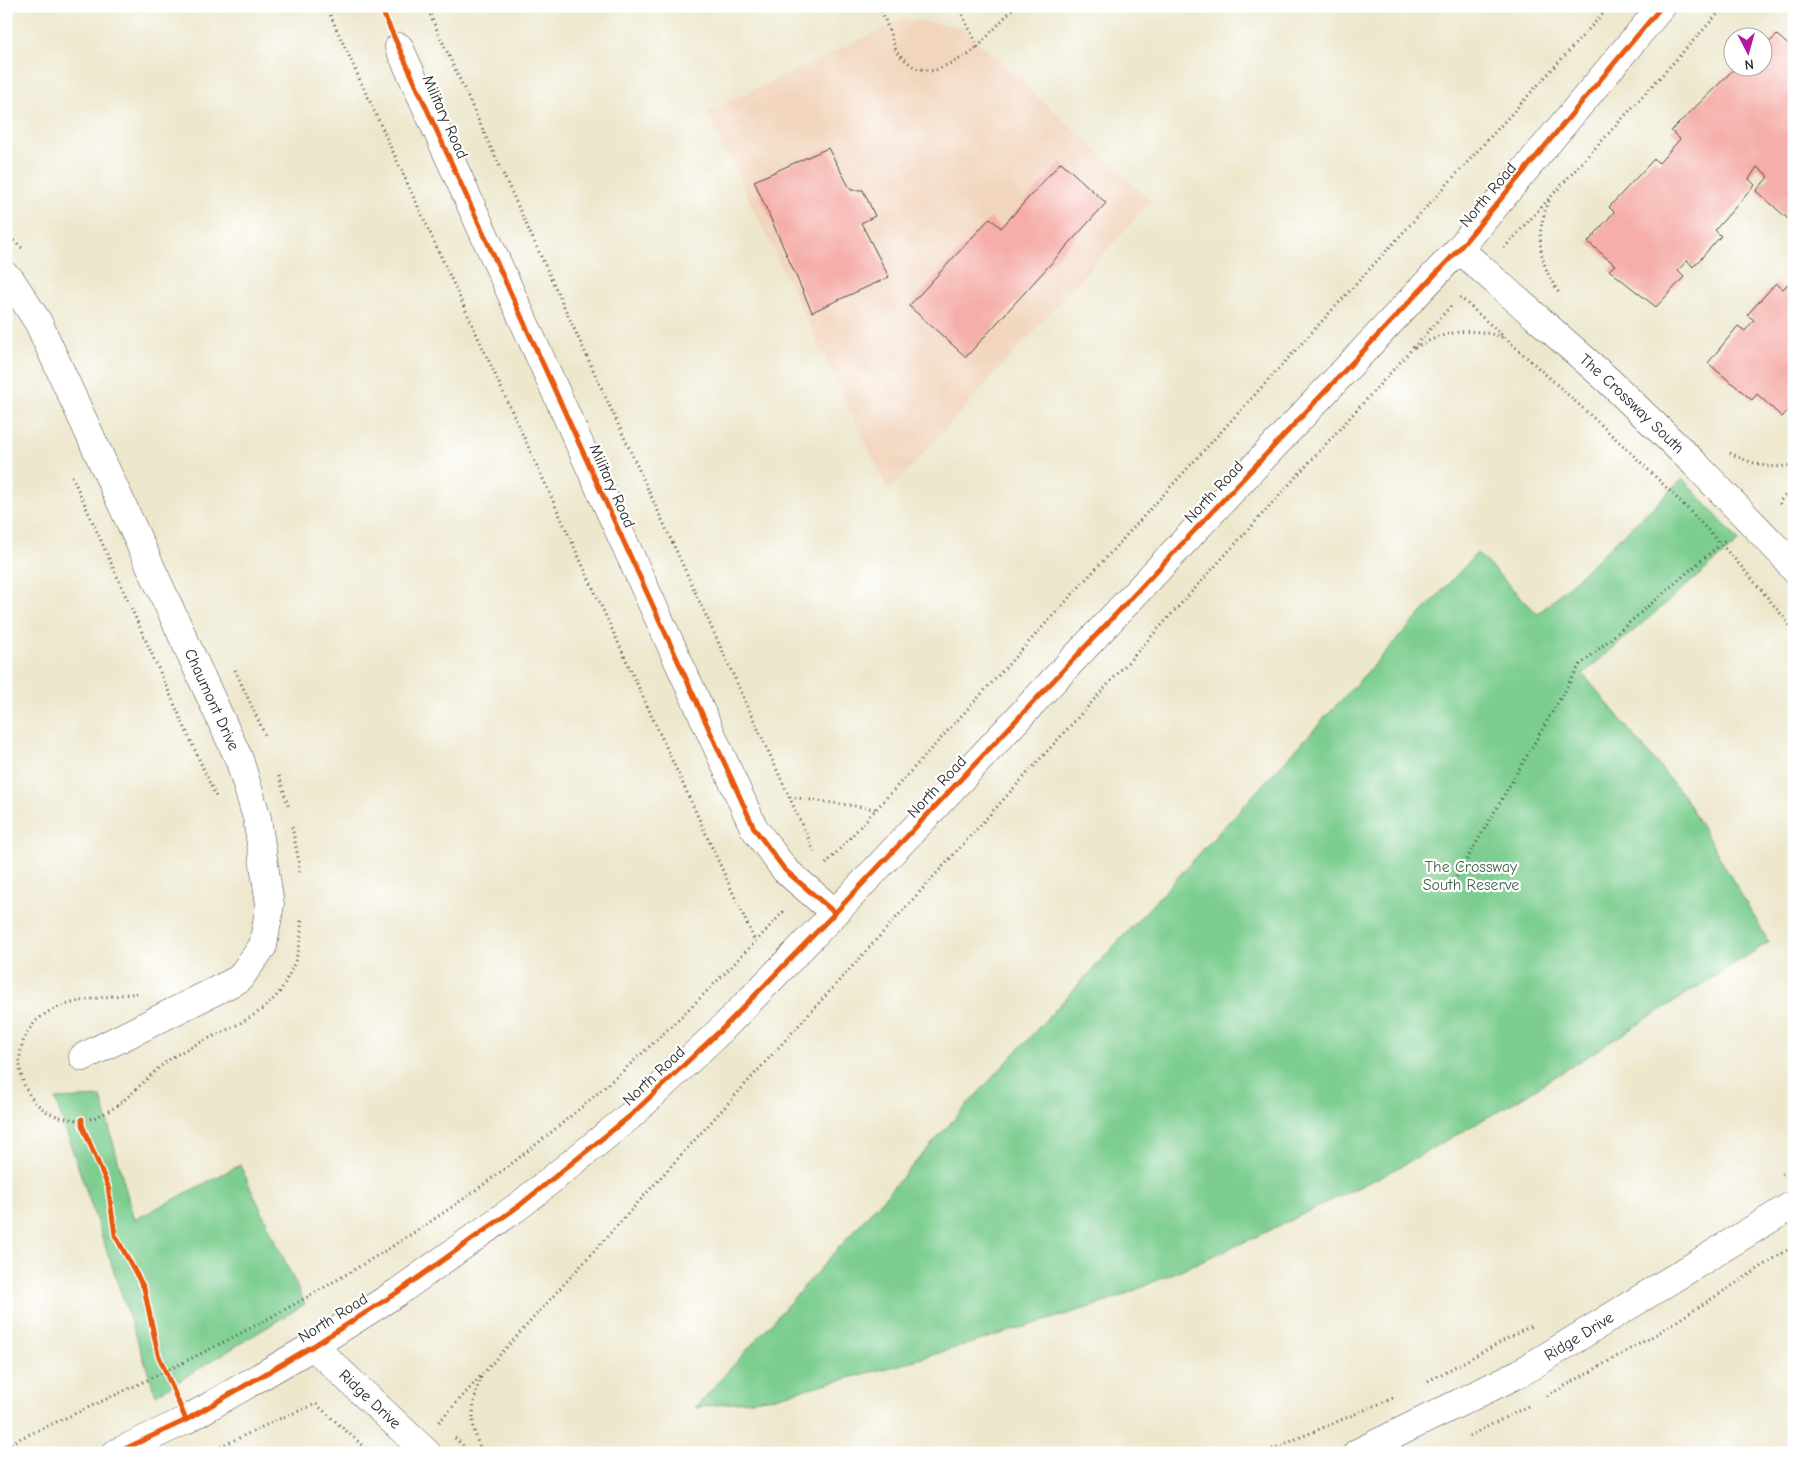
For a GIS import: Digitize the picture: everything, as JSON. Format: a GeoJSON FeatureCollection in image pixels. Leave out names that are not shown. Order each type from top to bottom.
{"type":"FeatureCollection","features":[{"type":"Feature","properties":{"kind":"street","name":"North Road"},"geometry":{"type":"LineString","coordinates":[[126,1451],[186,1420],[313,1346],[398,1292],[520,1205],[630,1116],[724,1028],[835,914],[1459,249],[1662,6]]}},
{"type":"Feature","properties":{"kind":"street","name":"Military Road"},"geometry":{"type":"LineString","coordinates":[[399,47],[754,828],[785,870],[814,878],[835,914]]}},
{"type":"Feature","properties":{"kind":"street","name":"The Crossway South"},"geometry":{"type":"LineString","coordinates":[[1459,249],[1610,381],[1694,463],[1748,520],[1790,557]]}},
{"type":"Feature","properties":{"kind":"street","name":"Chaumont Drive"},"geometry":{"type":"LineString","coordinates":[[6,276],[38,322],[239,759],[257,818],[270,904],[263,946],[240,979],[83,1057]]}},
{"type":"Feature","properties":{"kind":"street","name":"Ridge Drive"},"geometry":{"type":"LineString","coordinates":[[1357,1453],[1520,1373],[1794,1204]]}},
{"type":"Feature","properties":{"kind":"street","name":"Ridge Drive"},"geometry":{"type":"LineString","coordinates":[[313,1346],[423,1449]]}},
{"type":"Feature","properties":{"kind":"path"},"geometry":{"type":"LineString","coordinates":[[326,6],[755,941]]}},
{"type":"Feature","properties":{"kind":"path"},"geometry":{"type":"LineString","coordinates":[[426,6],[790,797],[814,878]]}},
{"type":"Feature","properties":{"kind":"path"},"geometry":{"type":"LineString","coordinates":[[880,6],[897,53],[915,68],[934,71],[968,56],[977,47]]}},
{"type":"Feature","properties":{"kind":"path"},"geometry":{"type":"LineString","coordinates":[[958,6],[978,47],[1015,6]]}},
{"type":"Feature","properties":{"kind":"path"},"geometry":{"type":"LineString","coordinates":[[6,1446],[166,1371],[239,1334],[335,1281],[414,1232],[491,1178],[582,1106],[654,1043],[755,941],[814,878],[1610,6]]}},
{"type":"Feature","properties":{"kind":"path"},"geometry":{"type":"LineString","coordinates":[[423,1449],[482,1374],[1725,6]]}},
{"type":"Feature","properties":{"kind":"path"},"geometry":{"type":"LineString","coordinates":[[1550,198],[1543,215],[1539,235],[1541,253],[1547,274],[1560,294]]}},
{"type":"Feature","properties":{"kind":"path"},"geometry":{"type":"LineString","coordinates":[[1460,297],[1638,459],[1720,544],[1772,602],[1794,631]]}},
{"type":"Feature","properties":{"kind":"path"},"geometry":{"type":"LineString","coordinates":[[1412,350],[1428,340],[1468,331],[1488,332],[1507,340]]}},
{"type":"Feature","properties":{"kind":"path"},"geometry":{"type":"LineString","coordinates":[[1723,450],[1757,465],[1773,467],[1794,464]]}},
{"type":"Feature","properties":{"kind":"path"},"geometry":{"type":"LineString","coordinates":[[68,468],[218,803]]}},
{"type":"Feature","properties":{"kind":"path"},"geometry":{"type":"LineString","coordinates":[[1784,508],[1778,502],[1794,486]]}},
{"type":"Feature","properties":{"kind":"path"},"geometry":{"type":"LineString","coordinates":[[1449,890],[1579,666],[1748,520]]}},
{"type":"Feature","properties":{"kind":"path"},"geometry":{"type":"LineString","coordinates":[[790,797],[876,809]]}},
{"type":"Feature","properties":{"kind":"path"},"geometry":{"type":"LineString","coordinates":[[82,1122],[47,1112],[32,1099],[22,1079],[18,1063],[27,1034],[30,1028],[44,1014],[63,1005],[143,992]]}},
{"type":"Feature","properties":{"kind":"path"},"geometry":{"type":"LineString","coordinates":[[1777,1176],[1794,1166]]}},
{"type":"Feature","properties":{"kind":"path"},"geometry":{"type":"LineString","coordinates":[[1545,1397],[1655,1335],[1794,1246]]}},
{"type":"Feature","properties":{"kind":"path"},"geometry":{"type":"LineString","coordinates":[[1424,1383],[1537,1323]]}},
{"type":"Feature","properties":{"kind":"path"},"geometry":{"type":"LineString","coordinates":[[162,1362],[186,1420]]}},
{"type":"Feature","properties":{"kind":"path"},"geometry":{"type":"LineString","coordinates":[[482,1374],[476,1390],[472,1422],[476,1441],[483,1453]]}},
{"type":"Feature","properties":{"kind":"path"},"geometry":{"type":"LineString","coordinates":[[1263,1453],[1398,1396]]}},
{"type":"Feature","properties":{"kind":"path"},"geometry":{"type":"LineString","coordinates":[[207,1453],[316,1404],[371,1453]]}},
{"type":"Feature","properties":{"kind":"path"},"geometry":{"type":"LineString","coordinates":[[1468,1436],[1529,1406]]}},
{"type":"Feature","properties":{"kind":"shaded area"},"geometry":{"type":"Polygon","coordinates":[[[904,19],[962,27],[1151,201],[889,491],[707,112],[904,19]]]}},
{"type":"Feature","properties":{"kind":"green space","name":"The Crossway South Reserve"},"geometry":{"type":"Polygon","coordinates":[[[1683,479],[1739,541],[1583,674],[1683,795],[1769,942],[1521,1098],[1396,1169],[1258,1236],[1110,1301],[899,1365],[774,1397],[695,1408],[957,1116],[1477,553],[1538,614],[1683,479]]]}},
{"type":"Feature","properties":{"kind":"green space"},"geometry":{"type":"Polygon","coordinates":[[[101,1097],[134,1220],[240,1165],[305,1304],[156,1395],[55,1099],[101,1097]]]}},
{"type":"Feature","properties":{"kind":"building"},"geometry":{"type":"Polygon","coordinates":[[[1777,35],[1794,50],[1794,224],[1756,191],[1769,176],[1757,167],[1749,179],[1755,185],[1715,230],[1721,236],[1693,267],[1687,260],[1678,271],[1684,277],[1656,307],[1609,270],[1615,265],[1588,242],[1614,212],[1609,207],[1654,159],[1659,163],[1680,139],[1671,131],[1725,78],[1772,78],[1772,40],[1777,35]]]}},
{"type":"Feature","properties":{"kind":"building"},"geometry":{"type":"Polygon","coordinates":[[[828,148],[851,190],[863,190],[875,216],[861,223],[889,277],[812,312],[754,181],[828,148]]]}},
{"type":"Feature","properties":{"kind":"building"},"geometry":{"type":"Polygon","coordinates":[[[1061,162],[1106,203],[966,357],[909,306],[990,218],[1001,228],[1061,162]]]}},
{"type":"Feature","properties":{"kind":"building"},"geometry":{"type":"Polygon","coordinates":[[[1794,278],[1794,404],[1782,417],[1757,394],[1752,400],[1708,363],[1738,326],[1745,331],[1754,320],[1747,315],[1776,283],[1783,289],[1794,278]]]}},
{"type":"Feature","properties":{"kind":"cycle path"},"geometry":{"type":"LineString","coordinates":[[380,6],[754,828],[785,870],[835,913]]}},
{"type":"Feature","properties":{"kind":"cycle path"},"geometry":{"type":"LineString","coordinates":[[116,1453],[186,1420],[313,1346],[398,1292],[520,1205],[630,1116],[723,1028],[835,913],[1459,249],[1662,6]]}},
{"type":"Feature","properties":{"kind":"cycle path"},"geometry":{"type":"LineString","coordinates":[[82,1119],[82,1125],[108,1186],[115,1235],[144,1288],[158,1354],[186,1420]]}}]}
